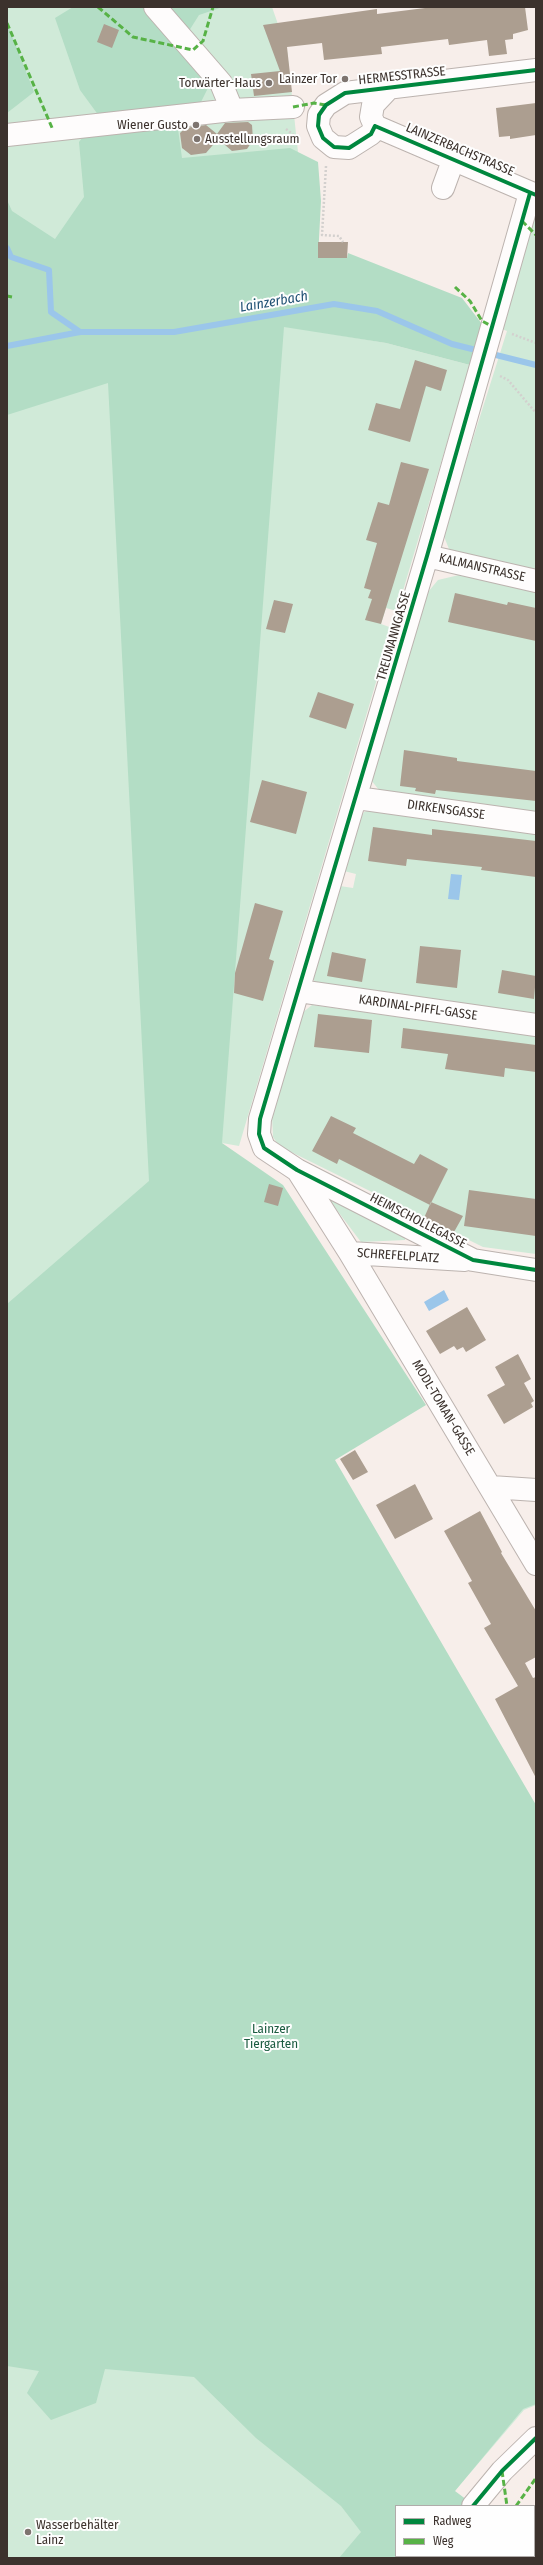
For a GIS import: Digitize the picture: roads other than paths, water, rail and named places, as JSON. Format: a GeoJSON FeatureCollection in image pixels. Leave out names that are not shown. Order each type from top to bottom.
{"type":"FeatureCollection","features":[{"type":"Feature","properties":{"kind":"street"},"geometry":{"type":"LineString","coordinates":[[155,7],[221,83],[232,110]]}},
{"type":"Feature","properties":{"kind":"street","name":"HERMESSTRASSE"},"geometry":{"type":"LineString","coordinates":[[389,88],[373,105],[371,118],[375,126],[371,134],[349,148],[334,147],[323,138],[318,126],[319,114],[326,105],[345,93],[536,70]]}},
{"type":"Feature","properties":{"kind":"street"},"geometry":{"type":"LineString","coordinates":[[7,135],[232,110],[293,107]]}},
{"type":"Feature","properties":{"kind":"street","name":"LAINZERBACHSTRASSE"},"geometry":{"type":"LineString","coordinates":[[375,126],[454,158],[533,194]]}},
{"type":"Feature","properties":{"kind":"street"},"geometry":{"type":"LineString","coordinates":[[443,188],[454,158]]}},
{"type":"Feature","properties":{"kind":"street","name":"TREUMANNGASSE"},"geometry":{"type":"LineString","coordinates":[[297,1170],[264,1148],[259,1134],[260,1119],[357,798],[533,194]]}},
{"type":"Feature","properties":{"kind":"street","name":"KALMANSTRASSE"},"geometry":{"type":"LineString","coordinates":[[427,556],[536,581]]}},
{"type":"Feature","properties":{"kind":"street","name":"DIRKENSGASSE"},"geometry":{"type":"LineString","coordinates":[[357,798],[536,823]]}},
{"type":"Feature","properties":{"kind":"street","name":"KARDINAL-PIFFL-GASSE"},"geometry":{"type":"LineString","coordinates":[[299,991],[536,1025]]}},
{"type":"Feature","properties":{"kind":"street","name":"SCHREFELPLATZ"},"geometry":{"type":"LineString","coordinates":[[297,1170],[350,1253],[473,1260]]}},
{"type":"Feature","properties":{"kind":"street","name":"HEIMSCHOLLEGASSE"},"geometry":{"type":"LineString","coordinates":[[297,1170],[473,1260],[536,1270]]}},
{"type":"Feature","properties":{"kind":"street","name":"MODL-TOMAN-GASSE"},"geometry":{"type":"LineString","coordinates":[[350,1253],[536,1564]]}},
{"type":"Feature","properties":{"kind":"street"},"geometry":{"type":"LineString","coordinates":[[491,1487],[536,1490]]}},
{"type":"Feature","properties":{"kind":"street"},"geometry":{"type":"LineString","coordinates":[[474,2505],[502,2471],[536,2438]]}},
{"type":"Feature","properties":{"kind":"water"},"geometry":{"type":"Polygon","coordinates":[[[451,874],[462,875],[459,900],[448,899],[451,874]]]}},
{"type":"Feature","properties":{"kind":"water"},"geometry":{"type":"Polygon","coordinates":[[[444,1290],[449,1300],[429,1311],[424,1302],[444,1290]]]}},
{"type":"Feature","properties":{"kind":"waterway"},"geometry":{"type":"LineString","coordinates":[[7,248],[11,257],[49,270],[51,312],[80,332]]}},
{"type":"Feature","properties":{"kind":"waterway","name":"Lainzerbach"},"geometry":{"type":"LineString","coordinates":[[7,346],[80,332],[174,332],[334,304],[377,311],[452,344],[536,365]]}},
{"type":"Feature","properties":{"kind":"place","name":"Lainzer Tor"},"geometry":{"type":"Point","coordinates":[345,79]}},
{"type":"Feature","properties":{"kind":"place","name":"Torwärter-Haus"},"geometry":{"type":"Point","coordinates":[269,83]}},
{"type":"Feature","properties":{"kind":"place","name":"Wiener Gusto"},"geometry":{"type":"Point","coordinates":[196,125]}},
{"type":"Feature","properties":{"kind":"place","name":"Ausstellungsraum"},"geometry":{"type":"Point","coordinates":[197,139]}},
{"type":"Feature","properties":{"kind":"place","name":"Wasserbehälter Lainz"},"geometry":{"type":"Point","coordinates":[28,2532]}},
{"type":"Feature","properties":{"kind":"park label","name":"Lainzer Tiergarten"},"geometry":{"type":"Point","coordinates":[271,2036]}}]}
